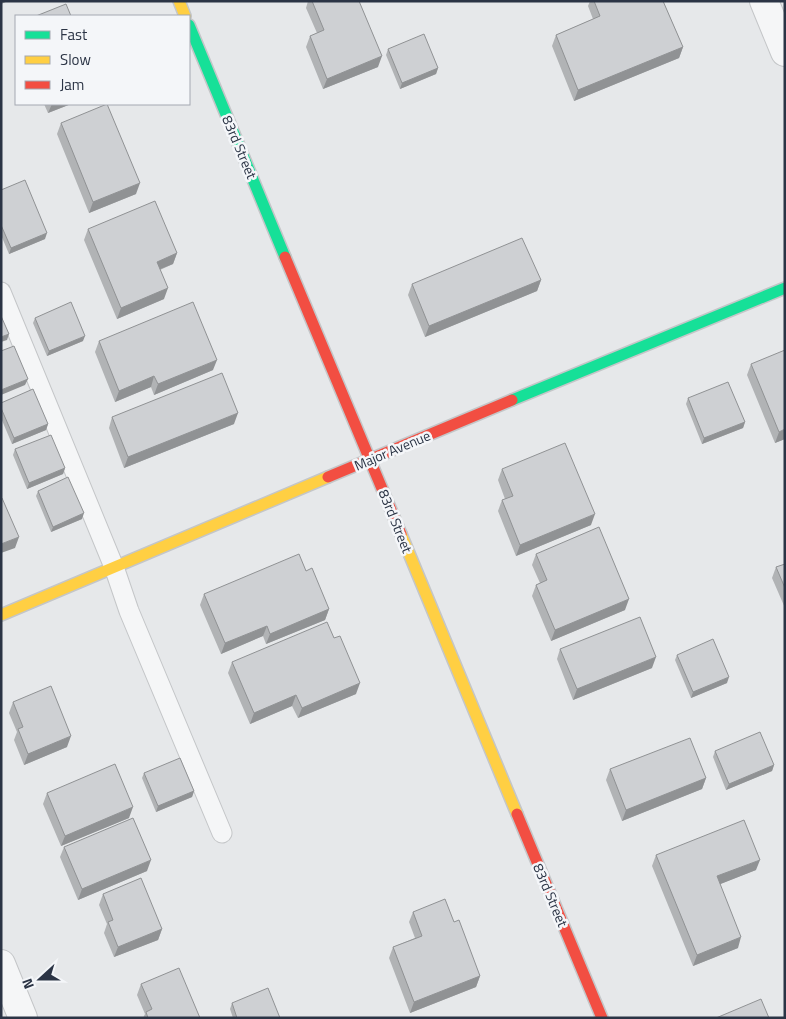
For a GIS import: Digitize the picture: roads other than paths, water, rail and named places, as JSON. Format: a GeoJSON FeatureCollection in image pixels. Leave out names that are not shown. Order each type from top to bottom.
{"type":"FeatureCollection","features":[{"type":"Feature","properties":{"kind":"street"},"geometry":{"type":"LineString","coordinates":[[179,1],[185,15]]}},
{"type":"Feature","properties":{"kind":"street"},"geometry":{"type":"LineString","coordinates":[[764,1],[785,52]]}},
{"type":"Feature","properties":{"kind":"street","name":"83rd Street"},"geometry":{"type":"LineString","coordinates":[[190,27],[602,1018]]}},
{"type":"Feature","properties":{"kind":"street","name":"Major Avenue"},"geometry":{"type":"LineString","coordinates":[[1,615],[370,459],[785,288]]}},
{"type":"Feature","properties":{"kind":"street"},"geometry":{"type":"LineString","coordinates":[[1,964],[23,1018]]}},
{"type":"Feature","properties":{"kind":"lane"},"geometry":{"type":"LineString","coordinates":[[1,292],[222,833]]}}]}
